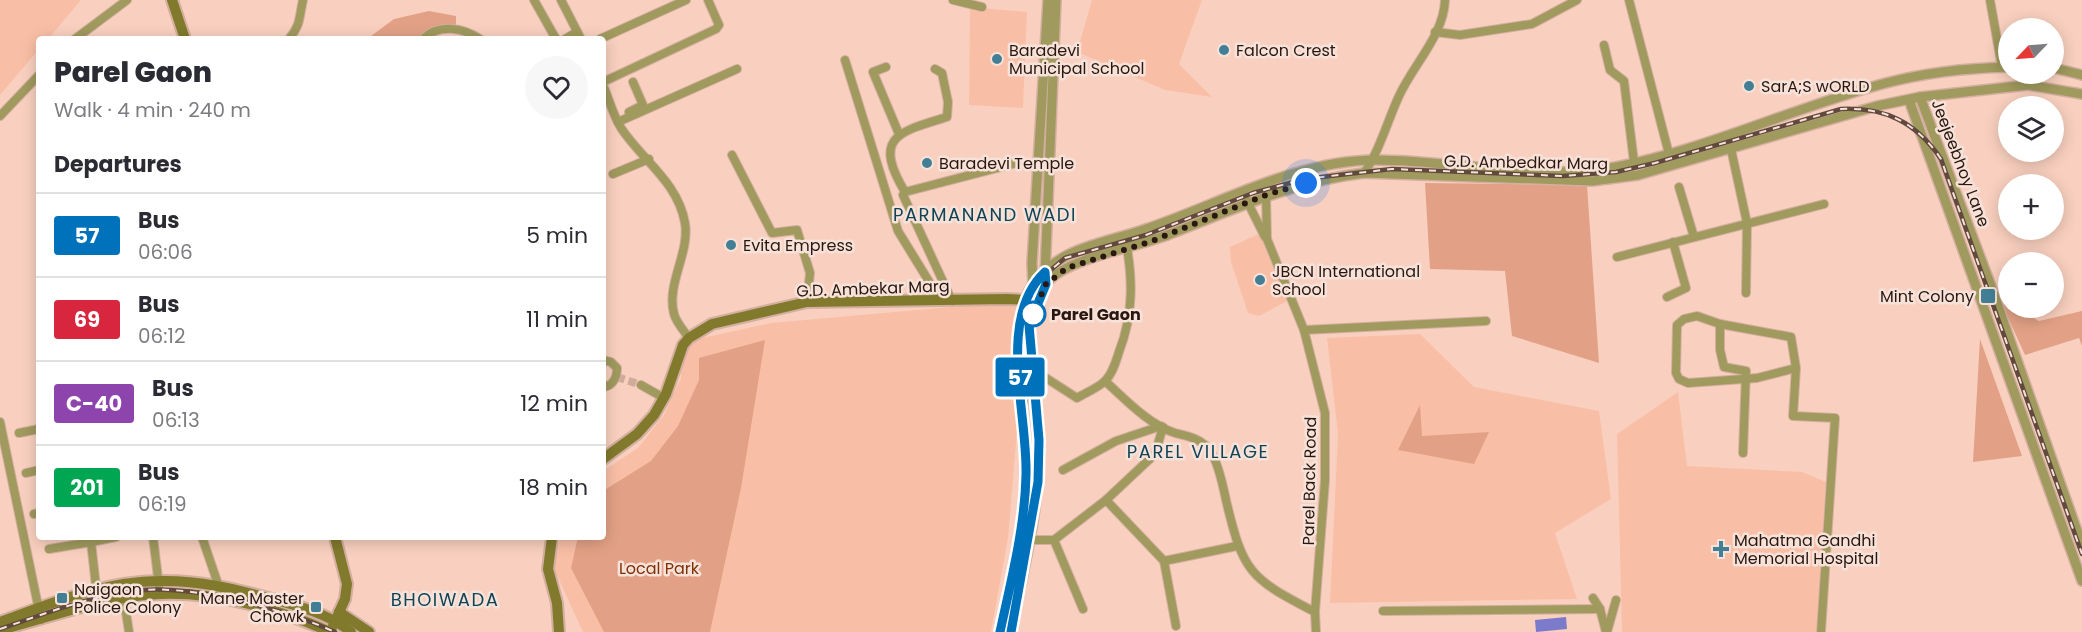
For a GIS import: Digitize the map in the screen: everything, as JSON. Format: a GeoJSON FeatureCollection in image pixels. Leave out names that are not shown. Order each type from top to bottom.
{"type":"FeatureCollection","features":[{"type":"Feature","properties":{"kind":"main road"},"geometry":{"type":"LineString","coordinates":[[172,0],[184,36]]}},
{"type":"Feature","properties":{"kind":"main road","name":"G.D. Ambekar Marg"},"geometry":{"type":"LineString","coordinates":[[689,338],[712,324],[807,302],[946,301],[986,298],[1025,300]]}},
{"type":"Feature","properties":{"kind":"main road"},"geometry":{"type":"LineString","coordinates":[[1025,300],[1037,303]]}},
{"type":"Feature","properties":{"kind":"main road"},"geometry":{"type":"LineString","coordinates":[[606,457],[637,434],[654,415],[677,367],[679,354],[689,338]]}},
{"type":"Feature","properties":{"kind":"main road"},"geometry":{"type":"LineString","coordinates":[[0,630],[98,604],[160,594],[223,600],[308,621],[331,632],[338,616],[346,584],[336,540]]}},
{"type":"Feature","properties":{"kind":"main road"},"geometry":{"type":"LineString","coordinates":[[552,540],[549,569],[557,603],[559,632]]}},
{"type":"Feature","properties":{"kind":"main road"},"geometry":{"type":"LineString","coordinates":[[0,622],[97,591],[159,581],[219,585],[338,616],[369,632]]}},
{"type":"Feature","properties":{"kind":"main road"},"geometry":{"type":"LineString","coordinates":[[338,616],[351,632]]}},
{"type":"Feature","properties":{"kind":"street"},"geometry":{"type":"LineString","coordinates":[[79,36],[127,0]]}},
{"type":"Feature","properties":{"kind":"street"},"geometry":{"type":"LineString","coordinates":[[291,36],[302,20],[303,0]]}},
{"type":"Feature","properties":{"kind":"street"},"geometry":{"type":"LineString","coordinates":[[534,0],[554,36]]}},
{"type":"Feature","properties":{"kind":"street"},"geometry":{"type":"LineString","coordinates":[[561,0],[579,35]]}},
{"type":"Feature","properties":{"kind":"street"},"geometry":{"type":"LineString","coordinates":[[606,36],[686,0]]}},
{"type":"Feature","properties":{"kind":"street"},"geometry":{"type":"LineString","coordinates":[[606,82],[716,29],[719,25],[708,0]]}},
{"type":"Feature","properties":{"kind":"street"},"geometry":{"type":"LineString","coordinates":[[953,0],[982,7]]}},
{"type":"Feature","properties":{"kind":"street"},"geometry":{"type":"LineString","coordinates":[[1037,303],[1033,284],[1048,0]]}},
{"type":"Feature","properties":{"kind":"street"},"geometry":{"type":"LineString","coordinates":[[1056,0],[1045,272],[1046,284],[1029,325],[1039,440],[1038,482],[1011,630],[1000,629],[1013,563],[1026,475],[1020,325],[1025,300],[1033,284],[1045,272],[1080,248],[1125,237],[1321,166],[1373,160],[1568,176],[1668,154],[1888,83],[1998,68]]}},
{"type":"Feature","properties":{"kind":"street"},"geometry":{"type":"LineString","coordinates":[[1364,173],[1373,160],[1400,95],[1444,16],[1445,0]]}},
{"type":"Feature","properties":{"kind":"street"},"geometry":{"type":"LineString","coordinates":[[1435,32],[1460,35],[1532,24],[1577,0]]}},
{"type":"Feature","properties":{"kind":"street"},"geometry":{"type":"LineString","coordinates":[[1629,0],[1668,154]]}},
{"type":"Feature","properties":{"kind":"street"},"geometry":{"type":"LineString","coordinates":[[1990,0],[1998,36]]}},
{"type":"Feature","properties":{"kind":"street"},"geometry":{"type":"LineString","coordinates":[[426,36],[446,29],[461,29],[474,36]]}},
{"type":"Feature","properties":{"kind":"street"},"geometry":{"type":"LineString","coordinates":[[1604,45],[1610,70],[1624,81],[1634,162]]}},
{"type":"Feature","properties":{"kind":"street"},"geometry":{"type":"LineString","coordinates":[[845,60],[898,231],[946,301]]}},
{"type":"Feature","properties":{"kind":"street"},"geometry":{"type":"LineString","coordinates":[[886,67],[873,72],[899,134]]}},
{"type":"Feature","properties":{"kind":"street"},"geometry":{"type":"LineString","coordinates":[[619,121],[737,69]]}},
{"type":"Feature","properties":{"kind":"street"},"geometry":{"type":"LineString","coordinates":[[934,69],[942,73],[948,102],[947,117],[899,134],[892,141],[889,157],[905,192],[903,199],[946,301]]}},
{"type":"Feature","properties":{"kind":"street"},"geometry":{"type":"LineString","coordinates":[[2064,70],[2082,75]]}},
{"type":"Feature","properties":{"kind":"street"},"geometry":{"type":"LineString","coordinates":[[0,116],[36,78]]}},
{"type":"Feature","properties":{"kind":"street"},"geometry":{"type":"LineString","coordinates":[[633,82],[642,103],[640,110]]}},
{"type":"Feature","properties":{"kind":"street","name":"G.D. Ambedkar Marg"},"geometry":{"type":"LineString","coordinates":[[1046,284],[1067,268],[1201,222],[1266,195],[1306,183],[1364,173],[1638,175],[1920,97],[2028,85],[2082,94]]}},
{"type":"Feature","properties":{"kind":"street"},"geometry":{"type":"LineString","coordinates":[[606,90],[619,121],[672,189],[685,222],[686,237],[674,293],[674,314],[689,338]]}},
{"type":"Feature","properties":{"kind":"street"},"geometry":{"type":"LineString","coordinates":[[611,95],[614,107]]}},
{"type":"Feature","properties":{"kind":"street","name":"Jeejeebhoy Lane"},"geometry":{"type":"LineString","coordinates":[[1920,97],[2082,545]]}},
{"type":"Feature","properties":{"kind":"street"},"geometry":{"type":"LineString","coordinates":[[1909,100],[2082,581]]}},
{"type":"Feature","properties":{"kind":"street"},"geometry":{"type":"LineString","coordinates":[[1731,149],[1747,223],[1746,293]]}},
{"type":"Feature","properties":{"kind":"street"},"geometry":{"type":"LineString","coordinates":[[732,155],[772,233],[797,230],[810,273],[807,302]]}},
{"type":"Feature","properties":{"kind":"street"},"geometry":{"type":"LineString","coordinates":[[613,174],[649,159]]}},
{"type":"Feature","properties":{"kind":"street"},"geometry":{"type":"LineString","coordinates":[[905,192],[1020,162]]}},
{"type":"Feature","properties":{"kind":"street"},"geometry":{"type":"LineString","coordinates":[[1679,187],[1694,237]]}},
{"type":"Feature","properties":{"kind":"street"},"geometry":{"type":"LineString","coordinates":[[1243,193],[1267,239]]}},
{"type":"Feature","properties":{"kind":"street","name":"Parel Back Road"},"geometry":{"type":"LineString","coordinates":[[1266,195],[1267,239],[1304,330],[1325,413],[1325,480],[1315,612],[1316,632]]}},
{"type":"Feature","properties":{"kind":"street"},"geometry":{"type":"LineString","coordinates":[[1617,257],[1824,204]]}},
{"type":"Feature","properties":{"kind":"street"},"geometry":{"type":"LineString","coordinates":[[1951,217],[1963,213]]}},
{"type":"Feature","properties":{"kind":"street"},"geometry":{"type":"LineString","coordinates":[[1046,378],[1077,398],[1105,381],[1113,369],[1128,329],[1132,282],[1125,237]]}},
{"type":"Feature","properties":{"kind":"street"},"geometry":{"type":"LineString","coordinates":[[1667,297],[1686,288],[1673,242]]}},
{"type":"Feature","properties":{"kind":"street"},"geometry":{"type":"LineString","coordinates":[[1796,368],[1746,379],[1688,383],[1679,379],[1676,373],[1677,326],[1684,319],[1697,316],[1720,324],[1791,337],[1796,368],[1793,416],[1835,418],[1821,632]]}},
{"type":"Feature","properties":{"kind":"street"},"geometry":{"type":"LineString","coordinates":[[1304,330],[1486,321]]}},
{"type":"Feature","properties":{"kind":"street"},"geometry":{"type":"LineString","coordinates":[[1720,324],[1720,350],[1724,367],[1746,371],[1743,453]]}},
{"type":"Feature","properties":{"kind":"street"},"geometry":{"type":"LineString","coordinates":[[606,361],[617,368],[617,377],[606,386]]}},
{"type":"Feature","properties":{"kind":"street"},"geometry":{"type":"LineString","coordinates":[[1105,381],[1162,427],[1186,434],[1210,452],[1224,492],[1237,546],[1251,572],[1283,596],[1315,612]]}},
{"type":"Feature","properties":{"kind":"street"},"geometry":{"type":"LineString","coordinates":[[2011,386],[2024,381]]}},
{"type":"Feature","properties":{"kind":"street"},"geometry":{"type":"LineString","coordinates":[[641,385],[664,398]]}},
{"type":"Feature","properties":{"kind":"street"},"geometry":{"type":"LineString","coordinates":[[1021,390],[1033,390]]}},
{"type":"Feature","properties":{"kind":"street"},"geometry":{"type":"LineString","coordinates":[[0,422],[41,620]]}},
{"type":"Feature","properties":{"kind":"street"},"geometry":{"type":"LineString","coordinates":[[1063,470],[1116,441],[1162,427]]}},
{"type":"Feature","properties":{"kind":"street"},"geometry":{"type":"LineString","coordinates":[[1029,540],[1054,540],[1106,500],[1155,454],[1162,427]]}},
{"type":"Feature","properties":{"kind":"street"},"geometry":{"type":"LineString","coordinates":[[19,433],[36,430]]}},
{"type":"Feature","properties":{"kind":"street"},"geometry":{"type":"LineString","coordinates":[[26,473],[36,471]]}},
{"type":"Feature","properties":{"kind":"street"},"geometry":{"type":"LineString","coordinates":[[1106,500],[1164,561],[1176,626]]}},
{"type":"Feature","properties":{"kind":"street"},"geometry":{"type":"LineString","coordinates":[[49,549],[87,540]]}},
{"type":"Feature","properties":{"kind":"street"},"geometry":{"type":"LineString","coordinates":[[91,540],[98,604]]}},
{"type":"Feature","properties":{"kind":"street"},"geometry":{"type":"LineString","coordinates":[[153,540],[160,594]]}},
{"type":"Feature","properties":{"kind":"street"},"geometry":{"type":"LineString","coordinates":[[203,540],[223,600]]}},
{"type":"Feature","properties":{"kind":"street"},"geometry":{"type":"LineString","coordinates":[[1054,540],[1083,609]]}},
{"type":"Feature","properties":{"kind":"street"},"geometry":{"type":"LineString","coordinates":[[1164,561],[1237,546]]}},
{"type":"Feature","properties":{"kind":"street"},"geometry":{"type":"LineString","coordinates":[[1013,563],[1024,565]]}},
{"type":"Feature","properties":{"kind":"street"},"geometry":{"type":"LineString","coordinates":[[122,586],[129,632]]}},
{"type":"Feature","properties":{"kind":"street"},"geometry":{"type":"LineString","coordinates":[[1593,598],[1600,609],[1607,632]]}},
{"type":"Feature","properties":{"kind":"street"},"geometry":{"type":"LineString","coordinates":[[1607,632],[1616,600]]}},
{"type":"Feature","properties":{"kind":"street"},"geometry":{"type":"LineString","coordinates":[[1383,611],[1600,609]]}},
{"type":"Feature","properties":{"kind":"shaded area"},"geometry":{"type":"Polygon","coordinates":[[[0,0],[81,0],[51,36],[36,36],[36,53],[0,95],[0,0]]]}},
{"type":"Feature","properties":{"kind":"shaded area"},"geometry":{"type":"Polygon","coordinates":[[[1092,0],[1202,0],[1179,64],[1212,97],[1165,90],[1077,52],[1092,0]]]}},
{"type":"Feature","properties":{"kind":"shaded area","name":"Baradevi Municipal School"},"geometry":{"type":"Polygon","coordinates":[[[970,7],[1027,12],[1023,108],[969,105],[970,7]]]}},
{"type":"Feature","properties":{"kind":"shaded area","name":"JBCN International School"},"geometry":{"type":"Polygon","coordinates":[[[1265,231],[1291,299],[1259,316],[1248,313],[1231,262],[1230,247],[1265,231]]]}},
{"type":"Feature","properties":{"kind":"shaded area"},"geometry":{"type":"Polygon","coordinates":[[[1028,300],[1008,538],[991,632],[583,632],[554,569],[559,540],[606,540],[606,469],[638,448],[664,415],[681,378],[679,343],[771,323],[1028,300]]]}},
{"type":"Feature","properties":{"kind":"shaded area"},"geometry":{"type":"Polygon","coordinates":[[[1420,334],[1474,387],[1599,411],[1611,499],[1555,533],[1577,599],[1330,603],[1338,434],[1327,338],[1420,334]]]}},
{"type":"Feature","properties":{"kind":"shaded area","name":"Mahatma Gandhi Memorial Hospital"},"geometry":{"type":"Polygon","coordinates":[[[1678,392],[1687,466],[1802,472],[1826,482],[1816,632],[1622,632],[1617,434],[1678,392]]]}},
{"type":"Feature","properties":{"kind":"shaded area"},"geometry":{"type":"Polygon","coordinates":[[[1566,617],[1567,629],[1536,632],[1535,620],[1566,617]]]}},
{"type":"Feature","properties":{"kind":"green space"},"geometry":{"type":"Polygon","coordinates":[[[429,11],[456,16],[456,31],[436,36],[371,36],[394,19],[429,11]]]}},
{"type":"Feature","properties":{"kind":"green space"},"geometry":{"type":"Polygon","coordinates":[[[1425,183],[1587,185],[1599,363],[1512,336],[1505,271],[1430,269],[1425,183]]]}},
{"type":"Feature","properties":{"kind":"green space"},"geometry":{"type":"Polygon","coordinates":[[[2082,311],[2082,346],[2079,338],[2025,355],[2008,318],[2034,318],[2039,321],[2064,318],[2064,315],[2082,311]]]}},
{"type":"Feature","properties":{"kind":"green space"},"geometry":{"type":"Polygon","coordinates":[[[1980,339],[2022,456],[1973,462],[1980,339]]]}},
{"type":"Feature","properties":{"kind":"green space","name":"Local Park"},"geometry":{"type":"Polygon","coordinates":[[[765,340],[741,488],[710,632],[604,632],[571,568],[577,540],[606,540],[606,489],[651,461],[678,426],[699,380],[699,358],[765,340]]]}},
{"type":"Feature","properties":{"kind":"green space"},"geometry":{"type":"Polygon","coordinates":[[[1420,405],[1422,436],[1489,432],[1474,464],[1398,450],[1420,405]]]}},
{"type":"Feature","properties":{"kind":"tunnel"},"geometry":{"type":"LineString","coordinates":[[617,377],[641,385]]}},
{"type":"Feature","properties":{"kind":"railway"},"geometry":{"type":"LineString","coordinates":[[1003,632],[1029,480],[1022,322],[1029,295],[1039,280],[1065,258],[1146,235],[1253,193],[1304,179],[1392,169],[1563,176],[1616,172],[1655,163],[1841,109],[1872,111],[1898,119],[1921,135],[1941,159],[2082,554]]}},
{"type":"Feature","properties":{"kind":"railway"},"geometry":{"type":"LineString","coordinates":[[0,629],[99,597],[133,591],[156,590],[208,594],[236,600],[290,615],[335,632]]}},
{"type":"Feature","properties":{"kind":"bus line","name":"57"},"geometry":{"type":"LineString","coordinates":[[1000,632],[1018,538],[1026,475],[1019,363],[1021,312],[1033,284],[1045,272],[1046,284],[1029,325],[1039,440],[1038,482],[1035,513],[1011,632]]}},
{"type":"Feature","properties":{"kind":"place","name":"Falcon Crest"},"geometry":{"type":"Point","coordinates":[1224,50]}},
{"type":"Feature","properties":{"kind":"place","name":"Baradevi Municipal School"},"geometry":{"type":"Point","coordinates":[997,59]}},
{"type":"Feature","properties":{"kind":"place","name":"SarA;S wORLD"},"geometry":{"type":"Point","coordinates":[1749,86]}},
{"type":"Feature","properties":{"kind":"place","name":"Baradevi Temple"},"geometry":{"type":"Point","coordinates":[927,163]}},
{"type":"Feature","properties":{"kind":"place","name":"Evita Empress"},"geometry":{"type":"Point","coordinates":[731,245]}},
{"type":"Feature","properties":{"kind":"place","name":"JBCN International School"},"geometry":{"type":"Point","coordinates":[1260,280]}},
{"type":"Feature","properties":{"kind":"place","name":"Mint Colony"},"geometry":{"type":"Point","coordinates":[1988,296]}},
{"type":"Feature","properties":{"kind":"place","name":"Parel Gaon"},"geometry":{"type":"Point","coordinates":[1033,314]}},
{"type":"Feature","properties":{"kind":"place","name":"Mahatma Gandhi Memorial Hospital"},"geometry":{"type":"Point","coordinates":[1721,549]}},
{"type":"Feature","properties":{"kind":"place","name":"Naigaon Police Colony"},"geometry":{"type":"Point","coordinates":[62,598]}},
{"type":"Feature","properties":{"kind":"place","name":"Mane Master Chowk"},"geometry":{"type":"Point","coordinates":[316,607]}},
{"type":"Feature","properties":{"kind":"district","name":"PARMANAND WADI"},"geometry":{"type":"Point","coordinates":[985,215]}},
{"type":"Feature","properties":{"kind":"district","name":"PAREL VILLAGE"},"geometry":{"type":"Point","coordinates":[1198,452]}},
{"type":"Feature","properties":{"kind":"district","name":"BHOIWADA"},"geometry":{"type":"Point","coordinates":[445,600]}},
{"type":"Feature","properties":{"kind":"route"},"geometry":{"type":"LineString","coordinates":[[1033,314],[1032,316],[1046,284],[1067,268],[1152,241],[1266,195],[1306,183]]}}]}
